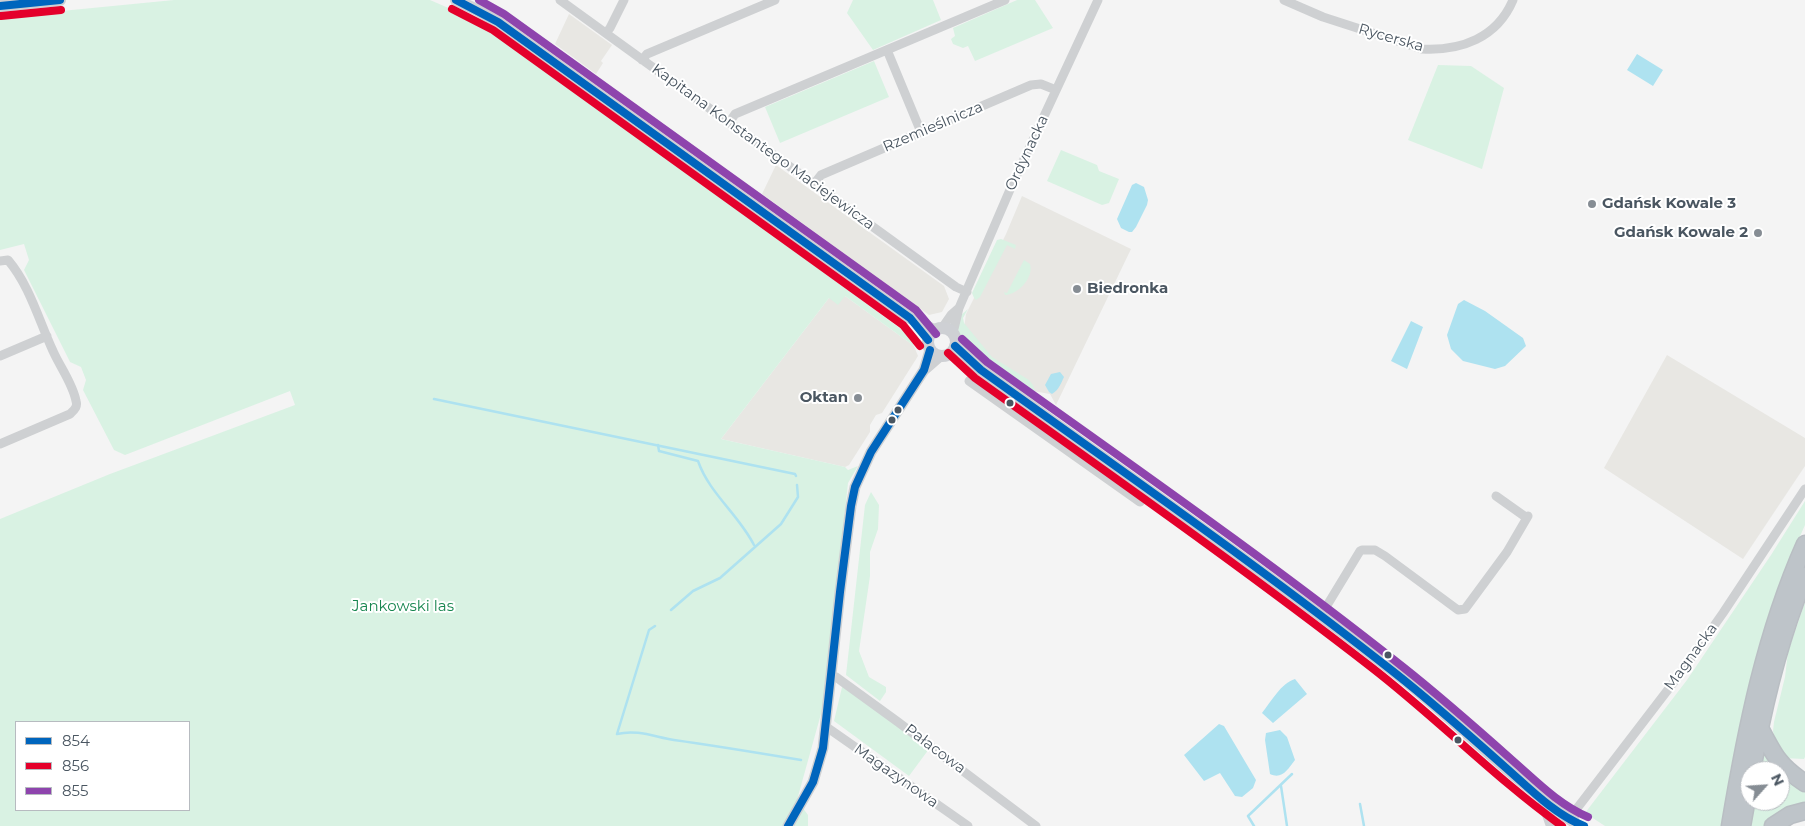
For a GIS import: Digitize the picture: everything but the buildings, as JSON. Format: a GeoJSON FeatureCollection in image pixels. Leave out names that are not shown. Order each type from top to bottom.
{"type":"FeatureCollection","features":[{"type":"Feature","properties":{"kind":"highway"},"geometry":{"type":"LineString","coordinates":[[1730,826],[1747,730],[1765,655],[1805,544]]}},
{"type":"Feature","properties":{"kind":"highway"},"geometry":{"type":"LineString","coordinates":[[1754,761],[1760,728],[1786,629],[1805,576]]}},
{"type":"Feature","properties":{"kind":"highway"},"geometry":{"type":"LineString","coordinates":[[1760,728],[1778,761],[1805,783]]}},
{"type":"Feature","properties":{"kind":"highway"},"geometry":{"type":"LineString","coordinates":[[1742,826],[1745,811]]}},
{"type":"Feature","properties":{"kind":"highway"},"geometry":{"type":"LineString","coordinates":[[1773,826],[1790,816],[1805,811]]}},
{"type":"Feature","properties":{"kind":"main road"},"geometry":{"type":"LineString","coordinates":[[0,6],[60,0]]}},
{"type":"Feature","properties":{"kind":"main road"},"geometry":{"type":"LineString","coordinates":[[456,0],[498,22],[1215,538],[1425,697],[1574,825]]}},
{"type":"Feature","properties":{"kind":"main road"},"geometry":{"type":"LineString","coordinates":[[1543,800],[1552,826]]}},
{"type":"Feature","properties":{"kind":"street","name":"Kapitana Konstantego Maciejewicza"},"geometry":{"type":"LineString","coordinates":[[560,0],[956,287],[967,292]]}},
{"type":"Feature","properties":{"kind":"street"},"geometry":{"type":"LineString","coordinates":[[606,34],[624,0]]}},
{"type":"Feature","properties":{"kind":"street"},"geometry":{"type":"LineString","coordinates":[[642,60],[647,54],[775,0]]}},
{"type":"Feature","properties":{"kind":"street"},"geometry":{"type":"LineString","coordinates":[[729,123],[735,114],[1005,0]]}},
{"type":"Feature","properties":{"kind":"street","name":"Ordynacka"},"geometry":{"type":"LineString","coordinates":[[941,342],[960,308],[1012,185],[1098,0]]}},
{"type":"Feature","properties":{"kind":"street","name":"Rycerska"},"geometry":{"type":"LineString","coordinates":[[1284,0],[1323,18],[1422,49],[1434,50],[1454,48],[1483,35],[1502,18],[1513,0]]}},
{"type":"Feature","properties":{"kind":"street"},"geometry":{"type":"LineString","coordinates":[[888,50],[921,132]]}},
{"type":"Feature","properties":{"kind":"street","name":"Rzemieślnicza"},"geometry":{"type":"LineString","coordinates":[[814,184],[821,175],[1031,85],[1041,84],[1056,90]]}},
{"type":"Feature","properties":{"kind":"street"},"geometry":{"type":"LineString","coordinates":[[0,444],[70,414],[76,408],[74,392],[17,270],[4,260]]}},
{"type":"Feature","properties":{"kind":"street"},"geometry":{"type":"LineString","coordinates":[[0,356],[47,336]]}},
{"type":"Feature","properties":{"kind":"street"},"geometry":{"type":"LineString","coordinates":[[788,826],[803,801],[815,775],[823,748],[841,584],[855,487],[871,452],[941,342]]}},
{"type":"Feature","properties":{"kind":"street"},"geometry":{"type":"LineString","coordinates":[[981,370],[979,374],[982,389]]}},
{"type":"Feature","properties":{"kind":"street"},"geometry":{"type":"LineString","coordinates":[[969,381],[1140,502],[1148,491]]}},
{"type":"Feature","properties":{"kind":"street","name":"Magnacka"},"geometry":{"type":"LineString","coordinates":[[1574,825],[1575,811],[1680,674],[1805,489]]}},
{"type":"Feature","properties":{"kind":"street"},"geometry":{"type":"LineString","coordinates":[[1320,617],[1360,552],[1372,549],[1385,556],[1458,610],[1465,609],[1507,552],[1527,517],[1496,496]]}},
{"type":"Feature","properties":{"kind":"street","name":"Pałacowa"},"geometry":{"type":"LineString","coordinates":[[831,676],[898,722],[1036,826]]}},
{"type":"Feature","properties":{"kind":"street","name":"Magazynowa"},"geometry":{"type":"LineString","coordinates":[[825,726],[968,826]]}},
{"type":"Feature","properties":{"kind":"shaded area"},"geometry":{"type":"Polygon","coordinates":[[[569,14],[612,45],[601,61],[603,63],[596,74],[555,44],[569,14]]]}},
{"type":"Feature","properties":{"kind":"shaded area"},"geometry":{"type":"Polygon","coordinates":[[[776,165],[944,286],[949,299],[942,312],[929,315],[762,194],[776,165]]]}},
{"type":"Feature","properties":{"kind":"shaded area"},"geometry":{"type":"Polygon","coordinates":[[[1022,196],[1131,249],[1056,405],[1050,394],[1033,391],[977,350],[964,328],[966,314],[1006,234],[1022,196]]]}},
{"type":"Feature","properties":{"kind":"shaded area"},"geometry":{"type":"Polygon","coordinates":[[[845,296],[914,346],[918,356],[882,413],[876,415],[870,425],[870,432],[849,465],[845,467],[721,439],[829,298],[845,296]]]}},
{"type":"Feature","properties":{"kind":"shaded area"},"geometry":{"type":"Polygon","coordinates":[[[1667,355],[1805,438],[1805,466],[1743,559],[1604,468],[1667,355]]]}},
{"type":"Feature","properties":{"kind":"green space","name":"Jankowski las"},"geometry":{"type":"Polygon","coordinates":[[[174,0],[430,0],[483,23],[909,335],[914,346],[845,296],[838,305],[829,298],[721,439],[845,467],[848,470],[858,466],[848,483],[824,703],[797,800],[808,815],[808,826],[0,826],[0,519],[110,474],[295,405],[290,391],[125,455],[114,450],[83,390],[86,380],[81,367],[70,362],[24,270],[29,260],[24,244],[0,250],[0,17],[174,0]]]}},
{"type":"Feature","properties":{"kind":"green space"},"geometry":{"type":"Polygon","coordinates":[[[853,0],[933,0],[941,20],[873,50],[847,13],[853,0]]]}},
{"type":"Feature","properties":{"kind":"green space"},"geometry":{"type":"Polygon","coordinates":[[[1017,0],[1035,0],[1053,28],[975,61],[968,46],[963,48],[953,44],[951,39],[955,36],[953,28],[1017,0]]]}},
{"type":"Feature","properties":{"kind":"green space"},"geometry":{"type":"Polygon","coordinates":[[[874,61],[889,97],[780,143],[765,107],[874,61]]]}},
{"type":"Feature","properties":{"kind":"green space"},"geometry":{"type":"Polygon","coordinates":[[[1438,65],[1471,66],[1504,88],[1482,169],[1408,140],[1438,65]]]}},
{"type":"Feature","properties":{"kind":"green space"},"geometry":{"type":"Polygon","coordinates":[[[1061,150],[1097,165],[1099,171],[1119,179],[1109,203],[1102,205],[1047,181],[1061,150]]]}},
{"type":"Feature","properties":{"kind":"green space"},"geometry":{"type":"Polygon","coordinates":[[[1001,239],[1016,245],[1015,249],[1007,245],[980,297],[976,300],[972,293],[997,240],[1001,239]]]}},
{"type":"Feature","properties":{"kind":"green space"},"geometry":{"type":"Polygon","coordinates":[[[1024,260],[1030,264],[1031,269],[1028,279],[1015,292],[1005,295],[1004,292],[1007,293],[1024,260]]]}},
{"type":"Feature","properties":{"kind":"green space"},"geometry":{"type":"Polygon","coordinates":[[[968,309],[963,318],[964,323],[992,357],[1029,380],[1033,385],[1041,408],[970,355],[961,343],[958,329],[961,315],[968,309]]]}},
{"type":"Feature","properties":{"kind":"green space"},"geometry":{"type":"Polygon","coordinates":[[[982,376],[1012,403],[1040,418],[1140,492],[1140,494],[1137,497],[1135,496],[984,386],[982,376]]]}},
{"type":"Feature","properties":{"kind":"green space"},"geometry":{"type":"Polygon","coordinates":[[[871,492],[879,505],[878,529],[870,552],[870,576],[859,651],[869,677],[886,687],[886,692],[880,701],[846,675],[865,505],[871,492]]]}},
{"type":"Feature","properties":{"kind":"green space"},"geometry":{"type":"Polygon","coordinates":[[[1805,501],[1805,525],[1789,561],[1758,653],[1731,767],[1722,826],[1605,826],[1585,813],[1687,680],[1805,501]]]}},
{"type":"Feature","properties":{"kind":"green space"},"geometry":{"type":"Polygon","coordinates":[[[1805,602],[1805,757],[1804,759],[1783,758],[1775,741],[1774,722],[1785,677],[1788,652],[1805,602]]]}},
{"type":"Feature","properties":{"kind":"green space"},"geometry":{"type":"Polygon","coordinates":[[[843,683],[929,749],[909,776],[834,721],[843,683]]]}},
{"type":"Feature","properties":{"kind":"green space"},"geometry":{"type":"Polygon","coordinates":[[[1766,743],[1782,761],[1762,761],[1766,743]]]}},
{"type":"Feature","properties":{"kind":"green space"},"geometry":{"type":"Polygon","coordinates":[[[1790,770],[1805,787],[1805,805],[1773,818],[1765,826],[1751,826],[1753,811],[1790,811],[1790,770]]]}},
{"type":"Feature","properties":{"kind":"water"},"geometry":{"type":"Polygon","coordinates":[[[1637,54],[1663,70],[1653,86],[1627,70],[1637,54]]]}},
{"type":"Feature","properties":{"kind":"water"},"geometry":{"type":"Polygon","coordinates":[[[1136,183],[1144,187],[1148,200],[1136,227],[1132,232],[1129,232],[1121,228],[1117,219],[1132,185],[1136,183]]]}},
{"type":"Feature","properties":{"kind":"water"},"geometry":{"type":"Polygon","coordinates":[[[1464,300],[1485,311],[1523,338],[1526,346],[1505,366],[1495,369],[1463,361],[1451,349],[1447,335],[1458,304],[1464,300]]]}},
{"type":"Feature","properties":{"kind":"water"},"geometry":{"type":"Polygon","coordinates":[[[1411,321],[1423,327],[1407,369],[1391,361],[1411,321]]]}},
{"type":"Feature","properties":{"kind":"water"},"geometry":{"type":"Polygon","coordinates":[[[1060,372],[1064,377],[1052,394],[1045,385],[1051,374],[1060,372]]]}},
{"type":"Feature","properties":{"kind":"water"},"geometry":{"type":"Polygon","coordinates":[[[1295,679],[1307,694],[1273,723],[1262,713],[1285,684],[1295,679]]]}},
{"type":"Feature","properties":{"kind":"water"},"geometry":{"type":"Polygon","coordinates":[[[1219,724],[1224,726],[1256,780],[1253,788],[1242,797],[1235,796],[1220,773],[1204,781],[1184,755],[1219,724]]]}},
{"type":"Feature","properties":{"kind":"water"},"geometry":{"type":"Polygon","coordinates":[[[1280,730],[1287,737],[1295,760],[1284,773],[1278,776],[1270,774],[1265,740],[1266,733],[1280,730]]]}},
{"type":"Feature","properties":{"kind":"waterway"},"geometry":{"type":"LineString","coordinates":[[434,399],[795,474],[796,476]]}},
{"type":"Feature","properties":{"kind":"waterway"},"geometry":{"type":"LineString","coordinates":[[658,445],[659,451],[698,461],[709,483],[748,534],[754,545]]}},
{"type":"Feature","properties":{"kind":"waterway"},"geometry":{"type":"LineString","coordinates":[[671,610],[693,591],[720,578],[781,524],[798,497],[797,485]]}},
{"type":"Feature","properties":{"kind":"waterway"},"geometry":{"type":"LineString","coordinates":[[655,626],[649,630],[617,734],[632,732],[801,760]]}},
{"type":"Feature","properties":{"kind":"waterway"},"geometry":{"type":"LineString","coordinates":[[1254,826],[1248,816],[1292,774]]}},
{"type":"Feature","properties":{"kind":"waterway"},"geometry":{"type":"LineString","coordinates":[[1281,786],[1287,826]]}},
{"type":"Feature","properties":{"kind":"waterway"},"geometry":{"type":"LineString","coordinates":[[1360,804],[1364,826]]}},
{"type":"Feature","properties":{"kind":"transit line","name":"854"},"geometry":{"type":"LineString","coordinates":[[0,6],[60,0]]}},
{"type":"Feature","properties":{"kind":"transit line","name":"854"},"geometry":{"type":"LineString","coordinates":[[456,0],[498,22],[910,318],[928,340]]}},
{"type":"Feature","properties":{"kind":"transit line","name":"855"},"geometry":{"type":"LineString","coordinates":[[479,0],[504,14],[916,310],[936,334]]}},
{"type":"Feature","properties":{"kind":"transit line","name":"856"},"geometry":{"type":"LineString","coordinates":[[452,9],[493,30],[903,325],[920,346]]}},
{"type":"Feature","properties":{"kind":"transit line","name":"856"},"geometry":{"type":"LineString","coordinates":[[1,16],[61,10]]}},
{"type":"Feature","properties":{"kind":"transit line","name":"855"},"geometry":{"type":"LineString","coordinates":[[962,339],[987,362],[1301,588],[1445,701],[1548,792],[1567,806],[1588,817]]}},
{"type":"Feature","properties":{"kind":"transit line","name":"854"},"geometry":{"type":"LineString","coordinates":[[955,346],[981,370],[1293,595],[1423,696],[1542,800],[1562,815],[1584,826]]}},
{"type":"Feature","properties":{"kind":"transit line","name":"854"},"geometry":{"type":"LineString","coordinates":[[788,826],[813,782],[823,748],[840,592],[855,487],[871,452],[924,370],[930,350]]}},
{"type":"Feature","properties":{"kind":"transit line","name":"856"},"geometry":{"type":"LineString","coordinates":[[948,353],[975,378],[1224,557],[1371,667],[1513,788],[1562,826]]}},
{"type":"Feature","properties":{"kind":"place","name":"Gdańsk Kowale 3"},"geometry":{"type":"Point","coordinates":[1592,204]}},
{"type":"Feature","properties":{"kind":"place","name":"Gdańsk Kowale 2"},"geometry":{"type":"Point","coordinates":[1758,233]}},
{"type":"Feature","properties":{"kind":"place","name":"Biedronka"},"geometry":{"type":"Point","coordinates":[1077,289]}},
{"type":"Feature","properties":{"kind":"place","name":"Oktan"},"geometry":{"type":"Point","coordinates":[858,398]}}]}
